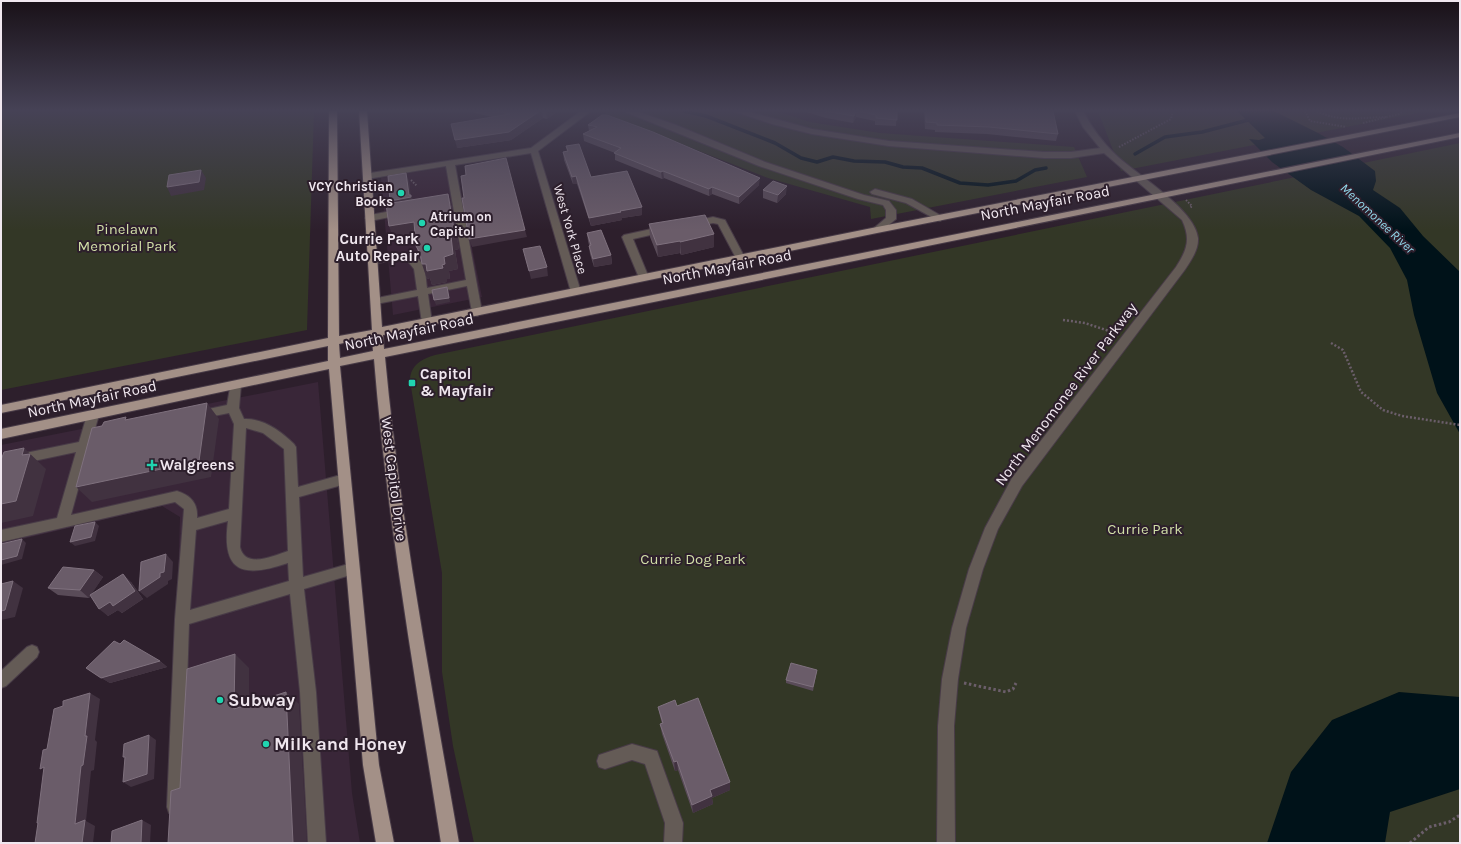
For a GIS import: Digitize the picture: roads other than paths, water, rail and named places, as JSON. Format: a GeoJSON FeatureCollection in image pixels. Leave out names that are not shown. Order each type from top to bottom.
{"type":"FeatureCollection","features":[{"type":"Feature","properties":{"kind":"main road"},"geometry":{"type":"LineString","coordinates":[[333,150],[334,364],[370,765],[385,843]]}},
{"type":"Feature","properties":{"kind":"main road","name":"West Capitol Drive"},"geometry":{"type":"LineString","coordinates":[[365,150],[379,354],[390,454],[409,589],[450,843]]}},
{"type":"Feature","properties":{"kind":"main road","name":"North Mayfair Road"},"geometry":{"type":"LineString","coordinates":[[1,409],[877,230],[1280,150]]}},
{"type":"Feature","properties":{"kind":"main road","name":"North Mayfair Road"},"geometry":{"type":"LineString","coordinates":[[1,434],[379,354],[1389,150]]}},
{"type":"Feature","properties":{"kind":"street"},"geometry":{"type":"LineString","coordinates":[[367,176],[532,150]]}},
{"type":"Feature","properties":{"kind":"street","name":"West York Place"},"geometry":{"type":"LineString","coordinates":[[534,150],[576,292]]}},
{"type":"Feature","properties":{"kind":"street"},"geometry":{"type":"LineString","coordinates":[[729,150],[762,164],[841,189],[861,197],[886,203],[891,210],[891,219],[877,230]]}},
{"type":"Feature","properties":{"kind":"street"},"geometry":{"type":"LineString","coordinates":[[985,150],[1044,155],[1071,155],[1104,150]]}},
{"type":"Feature","properties":{"kind":"street","name":"North Menomonee River Parkway"},"geometry":{"type":"LineString","coordinates":[[946,843],[946,726],[950,679],[959,628],[976,569],[992,528],[1017,482],[1180,269],[1194,244],[1194,234],[1186,219],[1162,196],[1107,150]]}},
{"type":"Feature","properties":{"kind":"street"},"geometry":{"type":"LineString","coordinates":[[450,163],[477,312]]}},
{"type":"Feature","properties":{"kind":"street"},"geometry":{"type":"LineString","coordinates":[[841,189],[877,193],[909,201],[940,218]]}},
{"type":"Feature","properties":{"kind":"street"},"geometry":{"type":"LineString","coordinates":[[445,205],[457,202]]}},
{"type":"Feature","properties":{"kind":"street"},"geometry":{"type":"LineString","coordinates":[[370,218],[411,211]]}},
{"type":"Feature","properties":{"kind":"street"},"geometry":{"type":"LineString","coordinates":[[644,278],[627,237],[713,220],[722,222],[740,258]]}},
{"type":"Feature","properties":{"kind":"street"},"geometry":{"type":"LineString","coordinates":[[373,262],[404,256],[408,257],[420,268],[427,322]]}},
{"type":"Feature","properties":{"kind":"street"},"geometry":{"type":"LineString","coordinates":[[376,301],[472,282]]}},
{"type":"Feature","properties":{"kind":"street"},"geometry":{"type":"LineString","coordinates":[[235,385],[233,408],[240,424],[234,550],[238,561],[244,565],[258,565],[294,555]]}},
{"type":"Feature","properties":{"kind":"street"},"geometry":{"type":"LineString","coordinates":[[187,417],[233,408]]}},
{"type":"Feature","properties":{"kind":"street"},"geometry":{"type":"LineString","coordinates":[[62,522],[93,415]]}},
{"type":"Feature","properties":{"kind":"street"},"geometry":{"type":"LineString","coordinates":[[240,424],[248,423],[269,430],[290,447],[296,585],[308,692],[317,843]]}},
{"type":"Feature","properties":{"kind":"street"},"geometry":{"type":"LineString","coordinates":[[1,463],[85,442],[117,432]]}},
{"type":"Feature","properties":{"kind":"street"},"geometry":{"type":"LineString","coordinates":[[292,494],[344,479]]}},
{"type":"Feature","properties":{"kind":"street"},"geometry":{"type":"LineString","coordinates":[[1,536],[178,496],[191,507],[182,619],[174,820]]}},
{"type":"Feature","properties":{"kind":"street"},"geometry":{"type":"LineString","coordinates":[[190,526],[235,513]]}},
{"type":"Feature","properties":{"kind":"street"},"geometry":{"type":"LineString","coordinates":[[182,619],[352,569]]}},
{"type":"Feature","properties":{"kind":"street"},"geometry":{"type":"LineString","coordinates":[[1,681],[32,652]]}},
{"type":"Feature","properties":{"kind":"street"},"geometry":{"type":"LineString","coordinates":[[605,761],[632,752],[651,757],[674,823],[673,843]]}},
{"type":"Feature","properties":{"kind":"water","name":"Menomonee River"},"geometry":{"type":"Polygon","coordinates":[[[1260,150],[1348,150],[1375,171],[1376,181],[1373,190],[1400,208],[1423,236],[1460,272],[1460,434],[1437,393],[1414,315],[1407,280],[1390,248],[1359,216],[1311,190],[1272,162],[1260,150]]]}},
{"type":"Feature","properties":{"kind":"water"},"geometry":{"type":"Polygon","coordinates":[[[1399,692],[1460,697],[1460,789],[1390,812],[1385,843],[1267,843],[1291,772],[1332,720],[1399,692]]]}},
{"type":"Feature","properties":{"kind":"waterway"},"geometry":{"type":"LineString","coordinates":[[788,150],[801,158],[817,162],[833,157],[854,161],[885,162],[903,167],[922,168],[960,183],[988,185],[1016,181],[1035,170],[1046,168]]}},
{"type":"Feature","properties":{"kind":"waterway"},"geometry":{"type":"LineString","coordinates":[[1135,154],[1141,150]]}},
{"type":"Feature","properties":{"kind":"place","name":"VCY Christian Books"},"geometry":{"type":"Point","coordinates":[401,193]}},
{"type":"Feature","properties":{"kind":"place","name":"Atrium on Capitol"},"geometry":{"type":"Point","coordinates":[422,223]}},
{"type":"Feature","properties":{"kind":"place","name":"Currie Park Auto Repair"},"geometry":{"type":"Point","coordinates":[427,248]}},
{"type":"Feature","properties":{"kind":"place","name":"Capitol & Mayfair"},"geometry":{"type":"Point","coordinates":[412,383]}},
{"type":"Feature","properties":{"kind":"place","name":"Walgreens"},"geometry":{"type":"Point","coordinates":[152,465]}},
{"type":"Feature","properties":{"kind":"place","name":"Subway"},"geometry":{"type":"Point","coordinates":[220,700]}},
{"type":"Feature","properties":{"kind":"place","name":"Milk and Honey"},"geometry":{"type":"Point","coordinates":[266,744]}},
{"type":"Feature","properties":{"kind":"park label","name":"Pinelawn Memorial Park"},"geometry":{"type":"Point","coordinates":[127,238]}},
{"type":"Feature","properties":{"kind":"park label","name":"Currie Park"},"geometry":{"type":"Point","coordinates":[1145,529]}},
{"type":"Feature","properties":{"kind":"park label","name":"Currie Dog Park"},"geometry":{"type":"Point","coordinates":[693,559]}}]}
